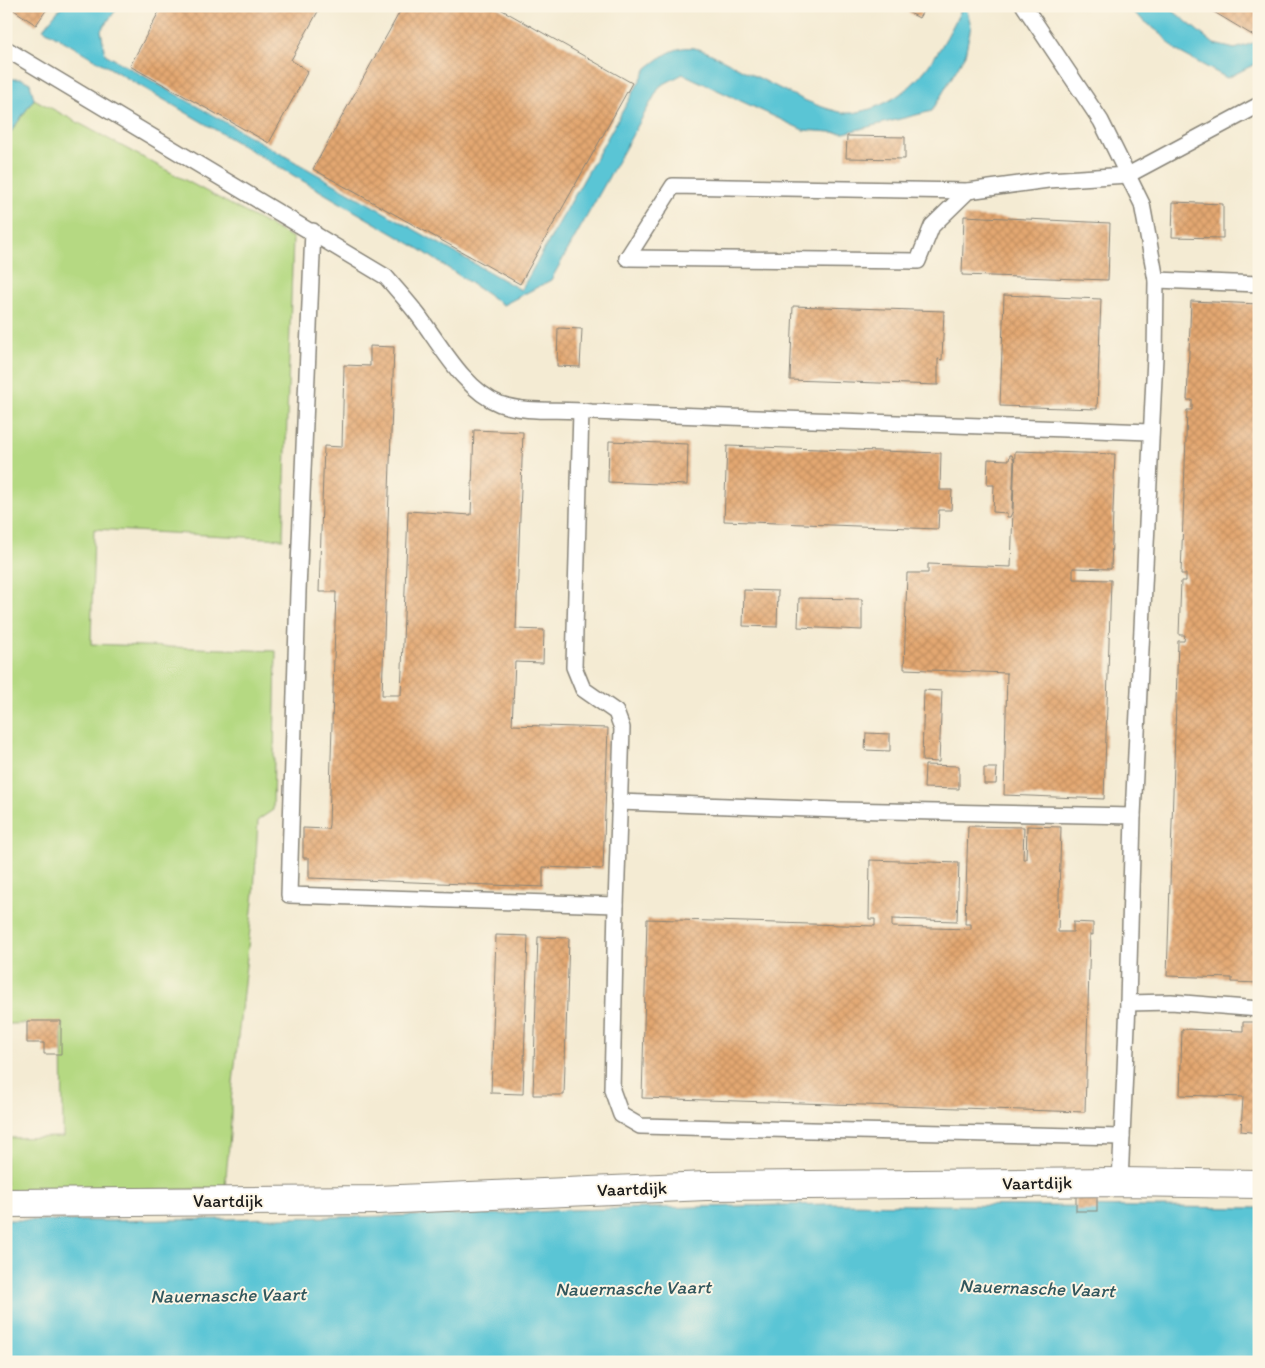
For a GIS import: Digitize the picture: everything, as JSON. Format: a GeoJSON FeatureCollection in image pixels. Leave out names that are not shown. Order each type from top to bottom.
{"type":"FeatureCollection","features":[{"type":"Feature","properties":{"kind":"street","name":"Vaartdijk"},"geometry":{"type":"LineString","coordinates":[[6,1203],[376,1200],[706,1186],[1120,1182],[1259,1184]]}},
{"type":"Feature","properties":{"kind":"lane"},"geometry":{"type":"LineString","coordinates":[[1024,6],[1100,121],[1142,204],[1156,280],[1133,816],[1128,1003],[1120,1182]]}},
{"type":"Feature","properties":{"kind":"lane"},"geometry":{"type":"LineString","coordinates":[[6,49],[313,231],[386,277],[418,314],[446,354],[480,393],[500,403],[519,408],[581,411],[1150,432]]}},
{"type":"Feature","properties":{"kind":"lane"},"geometry":{"type":"LineString","coordinates":[[968,191],[932,226],[918,261],[627,258],[672,186],[968,191],[1048,180],[1128,175],[1259,105]]}},
{"type":"Feature","properties":{"kind":"lane"},"geometry":{"type":"LineString","coordinates":[[313,231],[298,591],[289,895],[616,904]]}},
{"type":"Feature","properties":{"kind":"lane"},"geometry":{"type":"LineString","coordinates":[[1156,280],[1259,284]]}},
{"type":"Feature","properties":{"kind":"lane"},"geometry":{"type":"LineString","coordinates":[[581,411],[574,667],[583,689],[616,712],[622,728],[618,802],[612,1090],[621,1115],[640,1126],[1122,1136]]}},
{"type":"Feature","properties":{"kind":"lane"},"geometry":{"type":"LineString","coordinates":[[618,802],[838,810],[1133,816]]}},
{"type":"Feature","properties":{"kind":"lane"},"geometry":{"type":"LineString","coordinates":[[1128,1003],[1171,1002],[1259,1009]]}},
{"type":"Feature","properties":{"kind":"green space"},"geometry":{"type":"Polygon","coordinates":[[[34,99],[293,238],[283,539],[94,529],[91,644],[276,651],[273,810],[258,820],[254,893],[231,1101],[225,1189],[6,1191],[6,1138],[63,1137],[62,1023],[6,1024],[6,139],[34,99]]]}},
{"type":"Feature","properties":{"kind":"water"},"geometry":{"type":"Polygon","coordinates":[[[62,6],[119,6],[101,30],[105,54],[521,290],[647,68],[668,53],[680,48],[699,49],[805,100],[828,109],[852,113],[873,108],[890,100],[917,80],[938,53],[963,6],[966,6],[971,26],[965,55],[932,111],[844,133],[803,130],[683,74],[660,86],[551,280],[503,305],[421,250],[43,29],[62,6]]]}},
{"type":"Feature","properties":{"kind":"water"},"geometry":{"type":"Polygon","coordinates":[[[1125,6],[1167,6],[1214,44],[1235,49],[1259,41],[1259,62],[1227,78],[1177,51],[1161,34],[1125,6]]]}},
{"type":"Feature","properties":{"kind":"water"},"geometry":{"type":"Polygon","coordinates":[[[6,79],[22,79],[30,83],[34,99],[6,139],[6,79]]]}},
{"type":"Feature","properties":{"kind":"water","name":"Nauernasche Vaart"},"geometry":{"type":"Polygon","coordinates":[[[828,1204],[1259,1208],[1259,1362],[6,1362],[6,1220],[111,1221],[506,1214],[567,1210],[828,1204]]]}},
{"type":"Feature","properties":{"kind":"building"},"geometry":{"type":"Polygon","coordinates":[[[8,6],[49,6],[36,25],[8,6]]]}},
{"type":"Feature","properties":{"kind":"building"},"geometry":{"type":"Polygon","coordinates":[[[162,6],[321,6],[291,60],[308,71],[269,143],[130,66],[162,6]]]}},
{"type":"Feature","properties":{"kind":"building"},"geometry":{"type":"Polygon","coordinates":[[[403,6],[495,6],[632,83],[520,284],[313,169],[403,6]]]}},
{"type":"Feature","properties":{"kind":"building"},"geometry":{"type":"Polygon","coordinates":[[[897,6],[926,6],[919,18],[897,6]]]}},
{"type":"Feature","properties":{"kind":"building"},"geometry":{"type":"Polygon","coordinates":[[[1204,6],[1259,6],[1259,39],[1204,6]]]}},
{"type":"Feature","properties":{"kind":"building"},"geometry":{"type":"Polygon","coordinates":[[[847,136],[905,137],[905,159],[846,158],[847,136]]]}},
{"type":"Feature","properties":{"kind":"building"},"geometry":{"type":"Polygon","coordinates":[[[1173,202],[1223,204],[1223,238],[1172,237],[1173,202]]]}},
{"type":"Feature","properties":{"kind":"building"},"geometry":{"type":"Polygon","coordinates":[[[964,216],[1110,223],[1108,280],[962,275],[964,216]]]}},
{"type":"Feature","properties":{"kind":"building"},"geometry":{"type":"Polygon","coordinates":[[[1004,295],[1101,299],[1097,409],[1000,406],[1004,295]]]}},
{"type":"Feature","properties":{"kind":"building"},"geometry":{"type":"Polygon","coordinates":[[[1191,301],[1259,304],[1259,983],[1232,982],[1232,978],[1167,976],[1178,641],[1184,641],[1185,635],[1179,635],[1181,581],[1186,581],[1186,574],[1181,574],[1187,410],[1192,410],[1192,400],[1187,400],[1191,301]]]}},
{"type":"Feature","properties":{"kind":"building"},"geometry":{"type":"Polygon","coordinates":[[[793,306],[944,311],[942,360],[938,359],[938,385],[790,380],[793,306]]]}},
{"type":"Feature","properties":{"kind":"building"},"geometry":{"type":"Polygon","coordinates":[[[558,328],[582,329],[580,367],[557,366],[558,328]]]}},
{"type":"Feature","properties":{"kind":"building"},"geometry":{"type":"Polygon","coordinates":[[[370,346],[394,347],[382,695],[401,695],[408,511],[471,515],[474,430],[523,432],[516,629],[544,630],[543,663],[515,662],[512,725],[608,728],[603,869],[543,867],[543,887],[309,878],[309,858],[303,858],[303,828],[328,829],[329,825],[336,592],[319,592],[324,446],[342,447],[344,365],[370,366],[370,346]]]}},
{"type":"Feature","properties":{"kind":"building"},"geometry":{"type":"Polygon","coordinates":[[[609,441],[688,444],[687,485],[608,482],[609,441]]]}},
{"type":"Feature","properties":{"kind":"building"},"geometry":{"type":"Polygon","coordinates":[[[727,446],[941,453],[940,490],[952,490],[951,510],[939,510],[938,529],[724,521],[727,446]]]}},
{"type":"Feature","properties":{"kind":"building"},"geometry":{"type":"Polygon","coordinates":[[[1015,451],[1115,454],[1111,569],[1073,568],[1073,579],[1111,580],[1104,799],[1004,795],[1007,673],[904,669],[907,573],[928,573],[928,564],[1011,567],[1015,451]]]}},
{"type":"Feature","properties":{"kind":"building"},"geometry":{"type":"Polygon","coordinates":[[[1010,455],[1012,455],[1014,460],[1012,513],[1010,517],[1007,517],[1007,513],[993,512],[994,485],[987,485],[988,459],[1009,460],[1010,455]]]}},
{"type":"Feature","properties":{"kind":"building"},"geometry":{"type":"Polygon","coordinates":[[[744,590],[778,591],[777,627],[743,626],[744,590]]]}},
{"type":"Feature","properties":{"kind":"building"},"geometry":{"type":"Polygon","coordinates":[[[799,598],[862,599],[862,630],[798,627],[799,598]]]}},
{"type":"Feature","properties":{"kind":"building"},"geometry":{"type":"Polygon","coordinates":[[[924,690],[942,691],[939,762],[922,761],[924,690]]]}},
{"type":"Feature","properties":{"kind":"building"},"geometry":{"type":"Polygon","coordinates":[[[866,733],[890,734],[890,751],[865,750],[866,733]]]}},
{"type":"Feature","properties":{"kind":"building"},"geometry":{"type":"Polygon","coordinates":[[[925,765],[959,766],[959,789],[924,788],[925,765]]]}},
{"type":"Feature","properties":{"kind":"building"},"geometry":{"type":"Polygon","coordinates":[[[984,768],[997,768],[996,784],[984,784],[984,768]]]}},
{"type":"Feature","properties":{"kind":"building"},"geometry":{"type":"Polygon","coordinates":[[[968,826],[1024,827],[1023,859],[1026,859],[1027,826],[1061,827],[1058,932],[1073,932],[1073,922],[1093,923],[1093,935],[1090,934],[1085,1112],[642,1098],[647,919],[875,926],[875,919],[869,919],[870,860],[959,863],[957,921],[892,919],[892,927],[971,929],[971,924],[965,924],[968,826]]]}},
{"type":"Feature","properties":{"kind":"building"},"geometry":{"type":"Polygon","coordinates":[[[496,935],[528,936],[523,1094],[491,1093],[496,935]]]}},
{"type":"Feature","properties":{"kind":"building"},"geometry":{"type":"Polygon","coordinates":[[[538,937],[569,938],[564,1095],[533,1095],[538,937]]]}},
{"type":"Feature","properties":{"kind":"building"},"geometry":{"type":"Polygon","coordinates":[[[27,1021],[61,1021],[61,1054],[44,1054],[44,1043],[27,1043],[27,1021]]]}},
{"type":"Feature","properties":{"kind":"building"},"geometry":{"type":"Polygon","coordinates":[[[1243,1022],[1259,1022],[1259,1133],[1241,1131],[1243,1097],[1180,1095],[1182,1029],[1243,1031],[1243,1022]]]}},
{"type":"Feature","properties":{"kind":"building"},"geometry":{"type":"Polygon","coordinates":[[[6,1088],[8,1088],[8,1110],[6,1110],[6,1088]]]}},
{"type":"Feature","properties":{"kind":"building"},"geometry":{"type":"Polygon","coordinates":[[[1076,1196],[1097,1196],[1097,1211],[1076,1211],[1076,1196]]]}}]}
